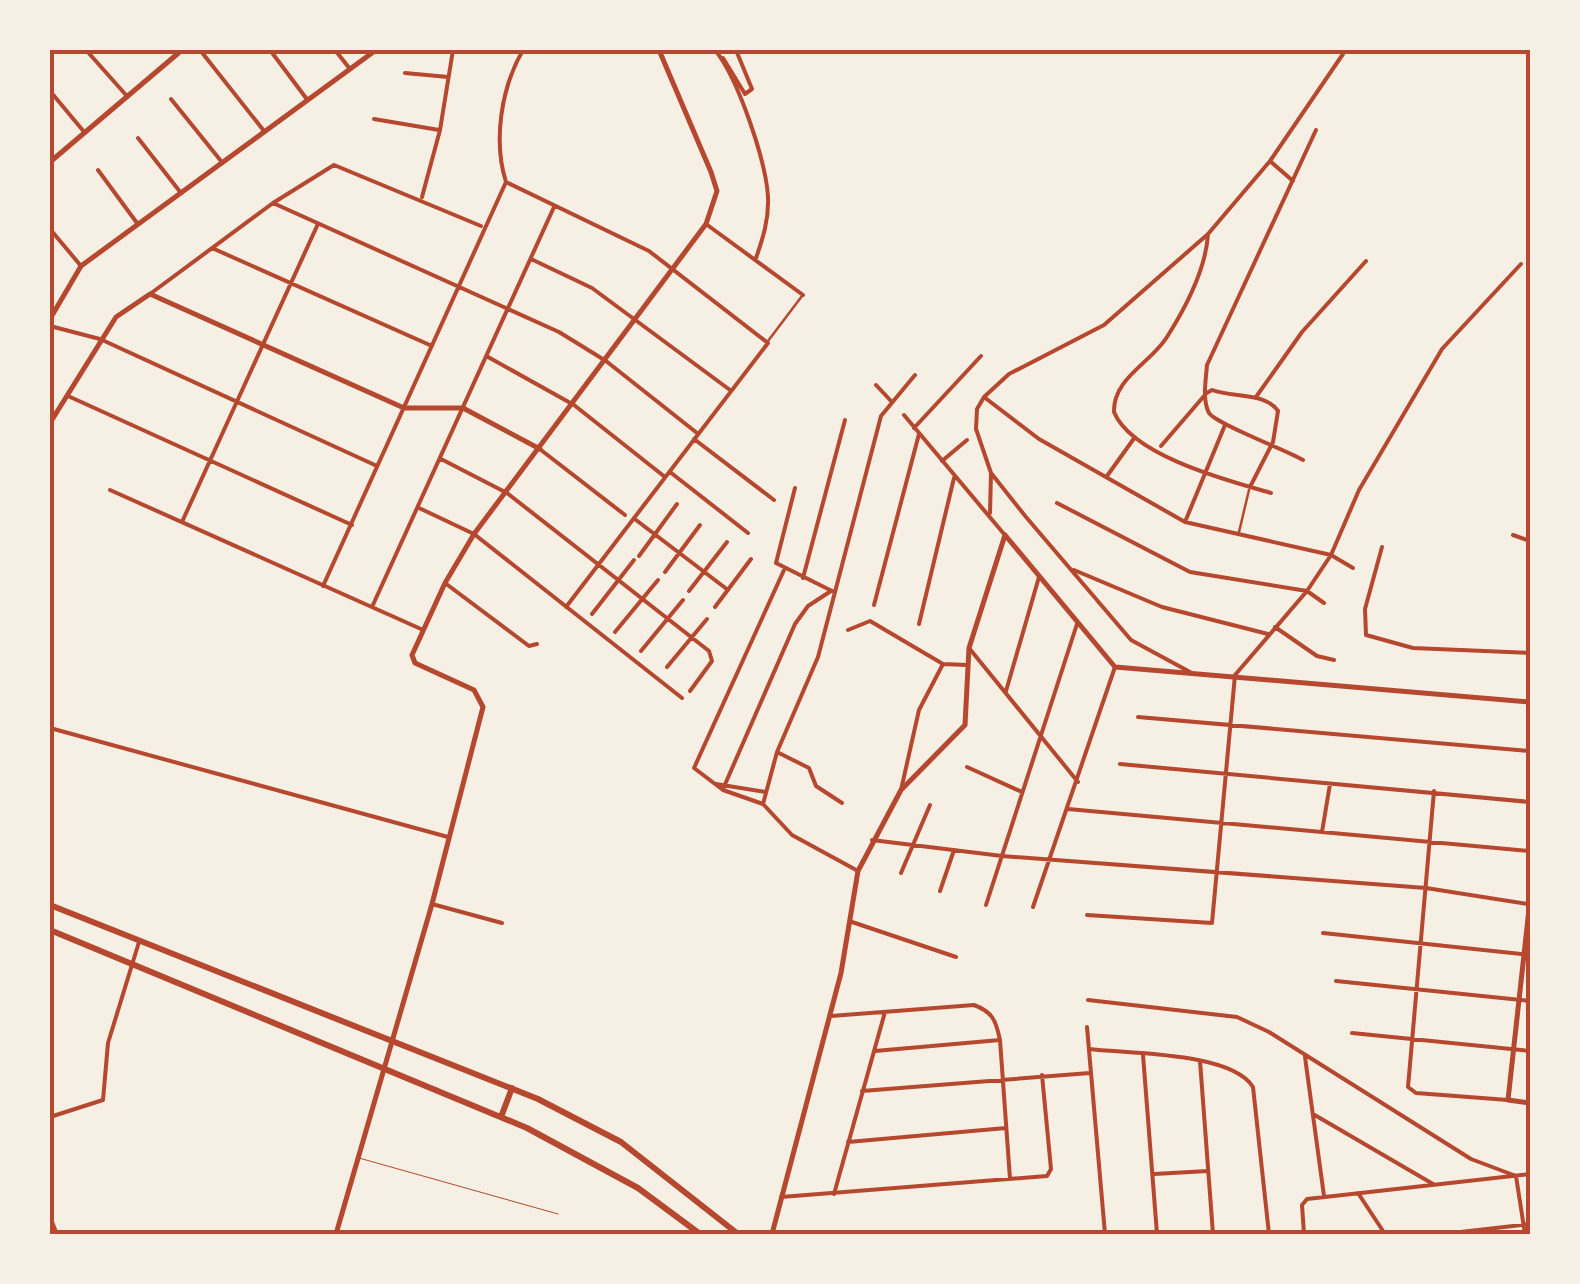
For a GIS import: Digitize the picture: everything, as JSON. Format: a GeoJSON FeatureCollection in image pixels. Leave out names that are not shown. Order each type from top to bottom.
{"type":"FeatureCollection","features":[{"type":"Feature","properties":{"kind":"main road"},"geometry":{"type":"LineString","coordinates":[[50,904],[512,1088],[621,1142],[738,1234]]}},
{"type":"Feature","properties":{"kind":"main road"},"geometry":{"type":"LineString","coordinates":[[50,930],[501,1118],[597,1164],[700,1234]]}},
{"type":"Feature","properties":{"kind":"main road"},"geometry":{"type":"LineString","coordinates":[[501,1118],[512,1088]]}},
{"type":"Feature","properties":{"kind":"street"},"geometry":{"type":"LineString","coordinates":[[86,50],[128,98]]}},
{"type":"Feature","properties":{"kind":"street"},"geometry":{"type":"LineString","coordinates":[[92,57],[99,50]]}},
{"type":"Feature","properties":{"kind":"street"},"geometry":{"type":"LineString","coordinates":[[50,162],[182,50]]}},
{"type":"Feature","properties":{"kind":"street"},"geometry":{"type":"LineString","coordinates":[[200,50],[264,131]]}},
{"type":"Feature","properties":{"kind":"street"},"geometry":{"type":"LineString","coordinates":[[270,50],[307,100]]}},
{"type":"Feature","properties":{"kind":"street"},"geometry":{"type":"LineString","coordinates":[[336,50],[350,69]]}},
{"type":"Feature","properties":{"kind":"street"},"geometry":{"type":"LineString","coordinates":[[376,50],[80,266],[50,323],[100,339],[378,466]]}},
{"type":"Feature","properties":{"kind":"street"},"geometry":{"type":"LineString","coordinates":[[422,199],[440,130],[453,50]]}},
{"type":"Feature","properties":{"kind":"street"},"geometry":{"type":"LineString","coordinates":[[324,586],[506,182],[497,154],[511,71],[523,50]]}},
{"type":"Feature","properties":{"kind":"street"},"geometry":{"type":"LineString","coordinates":[[336,1234],[432,904],[482,707],[474,690],[420,668],[412,655],[421,629],[474,534],[675,272],[706,224],[717,191],[660,50]]}},
{"type":"Feature","properties":{"kind":"street"},"geometry":{"type":"LineString","coordinates":[[718,51],[748,96],[752,89],[736,50]]}},
{"type":"Feature","properties":{"kind":"street"},"geometry":{"type":"LineString","coordinates":[[718,51],[764,167],[766,229],[756,258]]}},
{"type":"Feature","properties":{"kind":"street"},"geometry":{"type":"LineString","coordinates":[[990,516],[991,473],[976,429],[984,397],[1016,370],[1104,326],[1208,234],[1270,160],[1343,54]]}},
{"type":"Feature","properties":{"kind":"street"},"geometry":{"type":"LineString","coordinates":[[406,73],[448,77]]}},
{"type":"Feature","properties":{"kind":"street"},"geometry":{"type":"LineString","coordinates":[[50,91],[85,133]]}},
{"type":"Feature","properties":{"kind":"street"},"geometry":{"type":"LineString","coordinates":[[171,98],[221,162]]}},
{"type":"Feature","properties":{"kind":"street"},"geometry":{"type":"LineString","coordinates":[[374,119],[440,130]]}},
{"type":"Feature","properties":{"kind":"street"},"geometry":{"type":"LineString","coordinates":[[1303,460],[1272,442],[1225,425],[1210,413],[1205,394],[1207,364],[1316,130]]}},
{"type":"Feature","properties":{"kind":"street"},"geometry":{"type":"LineString","coordinates":[[138,138],[181,193]]}},
{"type":"Feature","properties":{"kind":"street"},"geometry":{"type":"LineString","coordinates":[[1270,160],[1294,182]]}},
{"type":"Feature","properties":{"kind":"street"},"geometry":{"type":"LineString","coordinates":[[50,423],[116,317],[273,203],[334,165],[484,228]]}},
{"type":"Feature","properties":{"kind":"street"},"geometry":{"type":"LineString","coordinates":[[98,170],[138,224]]}},
{"type":"Feature","properties":{"kind":"street"},"geometry":{"type":"LineString","coordinates":[[506,182],[650,252],[768,343]]}},
{"type":"Feature","properties":{"kind":"street"},"geometry":{"type":"LineString","coordinates":[[273,203],[508,309],[606,361],[774,500]]}},
{"type":"Feature","properties":{"kind":"street"},"geometry":{"type":"LineString","coordinates":[[372,607],[555,205]]}},
{"type":"Feature","properties":{"kind":"street"},"geometry":{"type":"LineString","coordinates":[[182,522],[318,224]]}},
{"type":"Feature","properties":{"kind":"street"},"geometry":{"type":"LineString","coordinates":[[566,608],[803,295],[706,224]]}},
{"type":"Feature","properties":{"kind":"street"},"geometry":{"type":"LineString","coordinates":[[50,230],[80,266]]}},
{"type":"Feature","properties":{"kind":"street"},"geometry":{"type":"LineString","coordinates":[[1208,234],[1207,256],[1166,338],[1115,397],[1116,417],[1135,437],[1206,473],[1271,493]]}},
{"type":"Feature","properties":{"kind":"street"},"geometry":{"type":"LineString","coordinates":[[212,248],[432,346]]}},
{"type":"Feature","properties":{"kind":"street"},"geometry":{"type":"LineString","coordinates":[[531,259],[592,288],[730,390]]}},
{"type":"Feature","properties":{"kind":"street"},"geometry":{"type":"LineString","coordinates":[[1256,398],[1302,332],[1366,261]]}},
{"type":"Feature","properties":{"kind":"street"},"geometry":{"type":"LineString","coordinates":[[1086,915],[1212,923],[1235,676],[1307,591],[1331,555],[1359,490],[1442,349],[1521,264]]}},
{"type":"Feature","properties":{"kind":"street"},"geometry":{"type":"LineString","coordinates":[[150,294],[404,408],[463,408],[540,450],[624,514]]}},
{"type":"Feature","properties":{"kind":"street"},"geometry":{"type":"LineString","coordinates":[[486,356],[574,406],[748,533]]}},
{"type":"Feature","properties":{"kind":"street"},"geometry":{"type":"LineString","coordinates":[[914,428],[981,356]]}},
{"type":"Feature","properties":{"kind":"street"},"geometry":{"type":"LineString","coordinates":[[763,804],[777,752],[818,658],[881,416],[915,375]]}},
{"type":"Feature","properties":{"kind":"street"},"geometry":{"type":"LineString","coordinates":[[876,385],[891,401]]}},
{"type":"Feature","properties":{"kind":"street"},"geometry":{"type":"LineString","coordinates":[[1160,446],[1212,390],[1271,402],[1278,411],[1272,442],[1250,487],[1239,532]]}},
{"type":"Feature","properties":{"kind":"street"},"geometry":{"type":"LineString","coordinates":[[68,396],[352,525]]}},
{"type":"Feature","properties":{"kind":"street"},"geometry":{"type":"LineString","coordinates":[[984,397],[1038,439],[1185,522],[1331,555],[1353,568]]}},
{"type":"Feature","properties":{"kind":"street"},"geometry":{"type":"LineString","coordinates":[[904,416],[1114,667],[1530,702]]}},
{"type":"Feature","properties":{"kind":"street"},"geometry":{"type":"LineString","coordinates":[[803,578],[845,420]]}},
{"type":"Feature","properties":{"kind":"street"},"geometry":{"type":"LineString","coordinates":[[1185,522],[1225,425]]}},
{"type":"Feature","properties":{"kind":"street"},"geometry":{"type":"LineString","coordinates":[[874,604],[919,434]]}},
{"type":"Feature","properties":{"kind":"street"},"geometry":{"type":"LineString","coordinates":[[1107,476],[1135,437]]}},
{"type":"Feature","properties":{"kind":"street"},"geometry":{"type":"LineString","coordinates":[[942,461],[967,440]]}},
{"type":"Feature","properties":{"kind":"street"},"geometry":{"type":"LineString","coordinates":[[440,459],[507,493],[692,637],[712,656],[690,691]]}},
{"type":"Feature","properties":{"kind":"street"},"geometry":{"type":"LineString","coordinates":[[991,473],[1142,649],[1190,672]]}},
{"type":"Feature","properties":{"kind":"street"},"geometry":{"type":"LineString","coordinates":[[919,624],[954,477]]}},
{"type":"Feature","properties":{"kind":"street"},"geometry":{"type":"LineString","coordinates":[[794,488],[776,563],[834,592]]}},
{"type":"Feature","properties":{"kind":"street"},"geometry":{"type":"LineString","coordinates":[[110,490],[421,629]]}},
{"type":"Feature","properties":{"kind":"street"},"geometry":{"type":"LineString","coordinates":[[1057,502],[1190,572],[1307,591],[1324,604]]}},
{"type":"Feature","properties":{"kind":"street"},"geometry":{"type":"LineString","coordinates":[[592,614],[677,504]]}},
{"type":"Feature","properties":{"kind":"street"},"geometry":{"type":"LineString","coordinates":[[419,508],[474,534],[682,698]]}},
{"type":"Feature","properties":{"kind":"street"},"geometry":{"type":"LineString","coordinates":[[635,519],[728,590]]}},
{"type":"Feature","properties":{"kind":"street"},"geometry":{"type":"LineString","coordinates":[[665,572],[700,525]]}},
{"type":"Feature","properties":{"kind":"street"},"geometry":{"type":"LineString","coordinates":[[772,1234],[830,1016],[852,922],[858,871],[900,790],[964,725],[969,648],[1005,534]]}},
{"type":"Feature","properties":{"kind":"street"},"geometry":{"type":"LineString","coordinates":[[1513,535],[1530,541]]}},
{"type":"Feature","properties":{"kind":"street"},"geometry":{"type":"LineString","coordinates":[[689,591],[727,542]]}},
{"type":"Feature","properties":{"kind":"street"},"geometry":{"type":"LineString","coordinates":[[1382,547],[1362,629],[1366,634],[1413,648],[1530,652]]}},
{"type":"Feature","properties":{"kind":"street"},"geometry":{"type":"LineString","coordinates":[[715,608],[751,560]]}},
{"type":"Feature","properties":{"kind":"street"},"geometry":{"type":"LineString","coordinates":[[1069,568],[1146,602],[1268,634]]}},
{"type":"Feature","properties":{"kind":"street"},"geometry":{"type":"LineString","coordinates":[[784,570],[694,762],[698,774],[723,790],[763,804],[792,836],[858,871]]}},
{"type":"Feature","properties":{"kind":"street"},"geometry":{"type":"LineString","coordinates":[[1006,691],[1039,577]]}},
{"type":"Feature","properties":{"kind":"street"},"geometry":{"type":"LineString","coordinates":[[615,632],[658,580]]}},
{"type":"Feature","properties":{"kind":"street"},"geometry":{"type":"LineString","coordinates":[[445,583],[529,646],[537,644]]}},
{"type":"Feature","properties":{"kind":"street"},"geometry":{"type":"LineString","coordinates":[[723,790],[795,624],[808,606],[834,592]]}},
{"type":"Feature","properties":{"kind":"street"},"geometry":{"type":"LineString","coordinates":[[642,650],[683,600]]}},
{"type":"Feature","properties":{"kind":"street"},"geometry":{"type":"LineString","coordinates":[[667,668],[707,619]]}},
{"type":"Feature","properties":{"kind":"street"},"geometry":{"type":"LineString","coordinates":[[848,630],[870,622],[942,664],[967,665]]}},
{"type":"Feature","properties":{"kind":"street"},"geometry":{"type":"LineString","coordinates":[[986,905],[1077,624]]}},
{"type":"Feature","properties":{"kind":"street"},"geometry":{"type":"LineString","coordinates":[[1275,626],[1316,656],[1334,660]]}},
{"type":"Feature","properties":{"kind":"street"},"geometry":{"type":"LineString","coordinates":[[969,648],[1078,782]]}},
{"type":"Feature","properties":{"kind":"street"},"geometry":{"type":"LineString","coordinates":[[900,790],[919,710],[942,664]]}},
{"type":"Feature","properties":{"kind":"street"},"geometry":{"type":"LineString","coordinates":[[1033,908],[1114,667]]}},
{"type":"Feature","properties":{"kind":"street"},"geometry":{"type":"LineString","coordinates":[[1138,717],[1530,751]]}},
{"type":"Feature","properties":{"kind":"street"},"geometry":{"type":"LineString","coordinates":[[50,728],[448,837]]}},
{"type":"Feature","properties":{"kind":"street"},"geometry":{"type":"LineString","coordinates":[[777,752],[810,768],[816,786],[842,803]]}},
{"type":"Feature","properties":{"kind":"street"},"geometry":{"type":"LineString","coordinates":[[1120,764],[1530,802]]}},
{"type":"Feature","properties":{"kind":"street"},"geometry":{"type":"LineString","coordinates":[[967,767],[1023,793]]}},
{"type":"Feature","properties":{"kind":"street"},"geometry":{"type":"LineString","coordinates":[[716,784],[726,782],[765,792]]}},
{"type":"Feature","properties":{"kind":"street"},"geometry":{"type":"LineString","coordinates":[[1322,832],[1330,784]]}},
{"type":"Feature","properties":{"kind":"street"},"geometry":{"type":"LineString","coordinates":[[1434,791],[1409,1040],[1408,1087],[1416,1093],[1530,1103]]}},
{"type":"Feature","properties":{"kind":"street"},"geometry":{"type":"LineString","coordinates":[[901,872],[930,806]]}},
{"type":"Feature","properties":{"kind":"street"},"geometry":{"type":"LineString","coordinates":[[1068,809],[1530,851]]}},
{"type":"Feature","properties":{"kind":"street"},"geometry":{"type":"LineString","coordinates":[[872,840],[910,848],[1002,856],[1426,888],[1530,903],[1528,955],[1508,1100]]}},
{"type":"Feature","properties":{"kind":"street"},"geometry":{"type":"LineString","coordinates":[[940,891],[954,850]]}},
{"type":"Feature","properties":{"kind":"street"},"geometry":{"type":"LineString","coordinates":[[432,904],[502,923]]}},
{"type":"Feature","properties":{"kind":"street"},"geometry":{"type":"LineString","coordinates":[[852,922],[956,957]]}},
{"type":"Feature","properties":{"kind":"street"},"geometry":{"type":"LineString","coordinates":[[1323,933],[1528,955]]}},
{"type":"Feature","properties":{"kind":"street"},"geometry":{"type":"LineString","coordinates":[[50,1117],[104,1100],[108,1043],[140,941]]}},
{"type":"Feature","properties":{"kind":"street"},"geometry":{"type":"LineString","coordinates":[[1336,982],[1530,1001]]}},
{"type":"Feature","properties":{"kind":"street"},"geometry":{"type":"LineString","coordinates":[[1088,1000],[1237,1017],[1269,1032],[1471,1159],[1516,1176]]}},
{"type":"Feature","properties":{"kind":"street"},"geometry":{"type":"LineString","coordinates":[[830,1016],[974,1006],[987,1010],[996,1021],[1000,1040],[1010,1179]]}},
{"type":"Feature","properties":{"kind":"street"},"geometry":{"type":"LineString","coordinates":[[834,1194],[885,1012]]}},
{"type":"Feature","properties":{"kind":"street"},"geometry":{"type":"LineString","coordinates":[[1087,1027],[1105,1234]]}},
{"type":"Feature","properties":{"kind":"street"},"geometry":{"type":"LineString","coordinates":[[1352,1033],[1530,1051]]}},
{"type":"Feature","properties":{"kind":"street"},"geometry":{"type":"LineString","coordinates":[[873,1051],[1000,1040]]}},
{"type":"Feature","properties":{"kind":"street"},"geometry":{"type":"LineString","coordinates":[[1089,1049],[1200,1061],[1236,1070],[1253,1087],[1269,1234]]}},
{"type":"Feature","properties":{"kind":"street"},"geometry":{"type":"LineString","coordinates":[[1143,1055],[1157,1234]]}},
{"type":"Feature","properties":{"kind":"street"},"geometry":{"type":"LineString","coordinates":[[1305,1056],[1324,1196]]}},
{"type":"Feature","properties":{"kind":"street"},"geometry":{"type":"LineString","coordinates":[[1200,1061],[1214,1234]]}},
{"type":"Feature","properties":{"kind":"street"},"geometry":{"type":"LineString","coordinates":[[862,1091],[1090,1073]]}},
{"type":"Feature","properties":{"kind":"street"},"geometry":{"type":"LineString","coordinates":[[781,1197],[1047,1176],[1051,1169],[1042,1076]]}},
{"type":"Feature","properties":{"kind":"street"},"geometry":{"type":"LineString","coordinates":[[1314,1114],[1432,1184]]}},
{"type":"Feature","properties":{"kind":"street"},"geometry":{"type":"LineString","coordinates":[[848,1142],[1006,1128]]}},
{"type":"Feature","properties":{"kind":"street"},"geometry":{"type":"LineString","coordinates":[[1154,1174],[1208,1171]]}},
{"type":"Feature","properties":{"kind":"street"},"geometry":{"type":"LineString","coordinates":[[1304,1234],[1303,1202],[1324,1196],[1530,1174]]}},
{"type":"Feature","properties":{"kind":"street"},"geometry":{"type":"LineString","coordinates":[[1516,1176],[1527,1225],[1525,1234]]}},
{"type":"Feature","properties":{"kind":"street"},"geometry":{"type":"LineString","coordinates":[[1358,1193],[1385,1234]]}},
{"type":"Feature","properties":{"kind":"street"},"geometry":{"type":"LineString","coordinates":[[50,1217],[56,1232]]}},
{"type":"Feature","properties":{"kind":"street"},"geometry":{"type":"LineString","coordinates":[[1442,1234],[1527,1225]]}},
{"type":"Feature","properties":{"kind":"lane"},"geometry":{"type":"LineString","coordinates":[[358,1158],[558,1214]]}}]}
